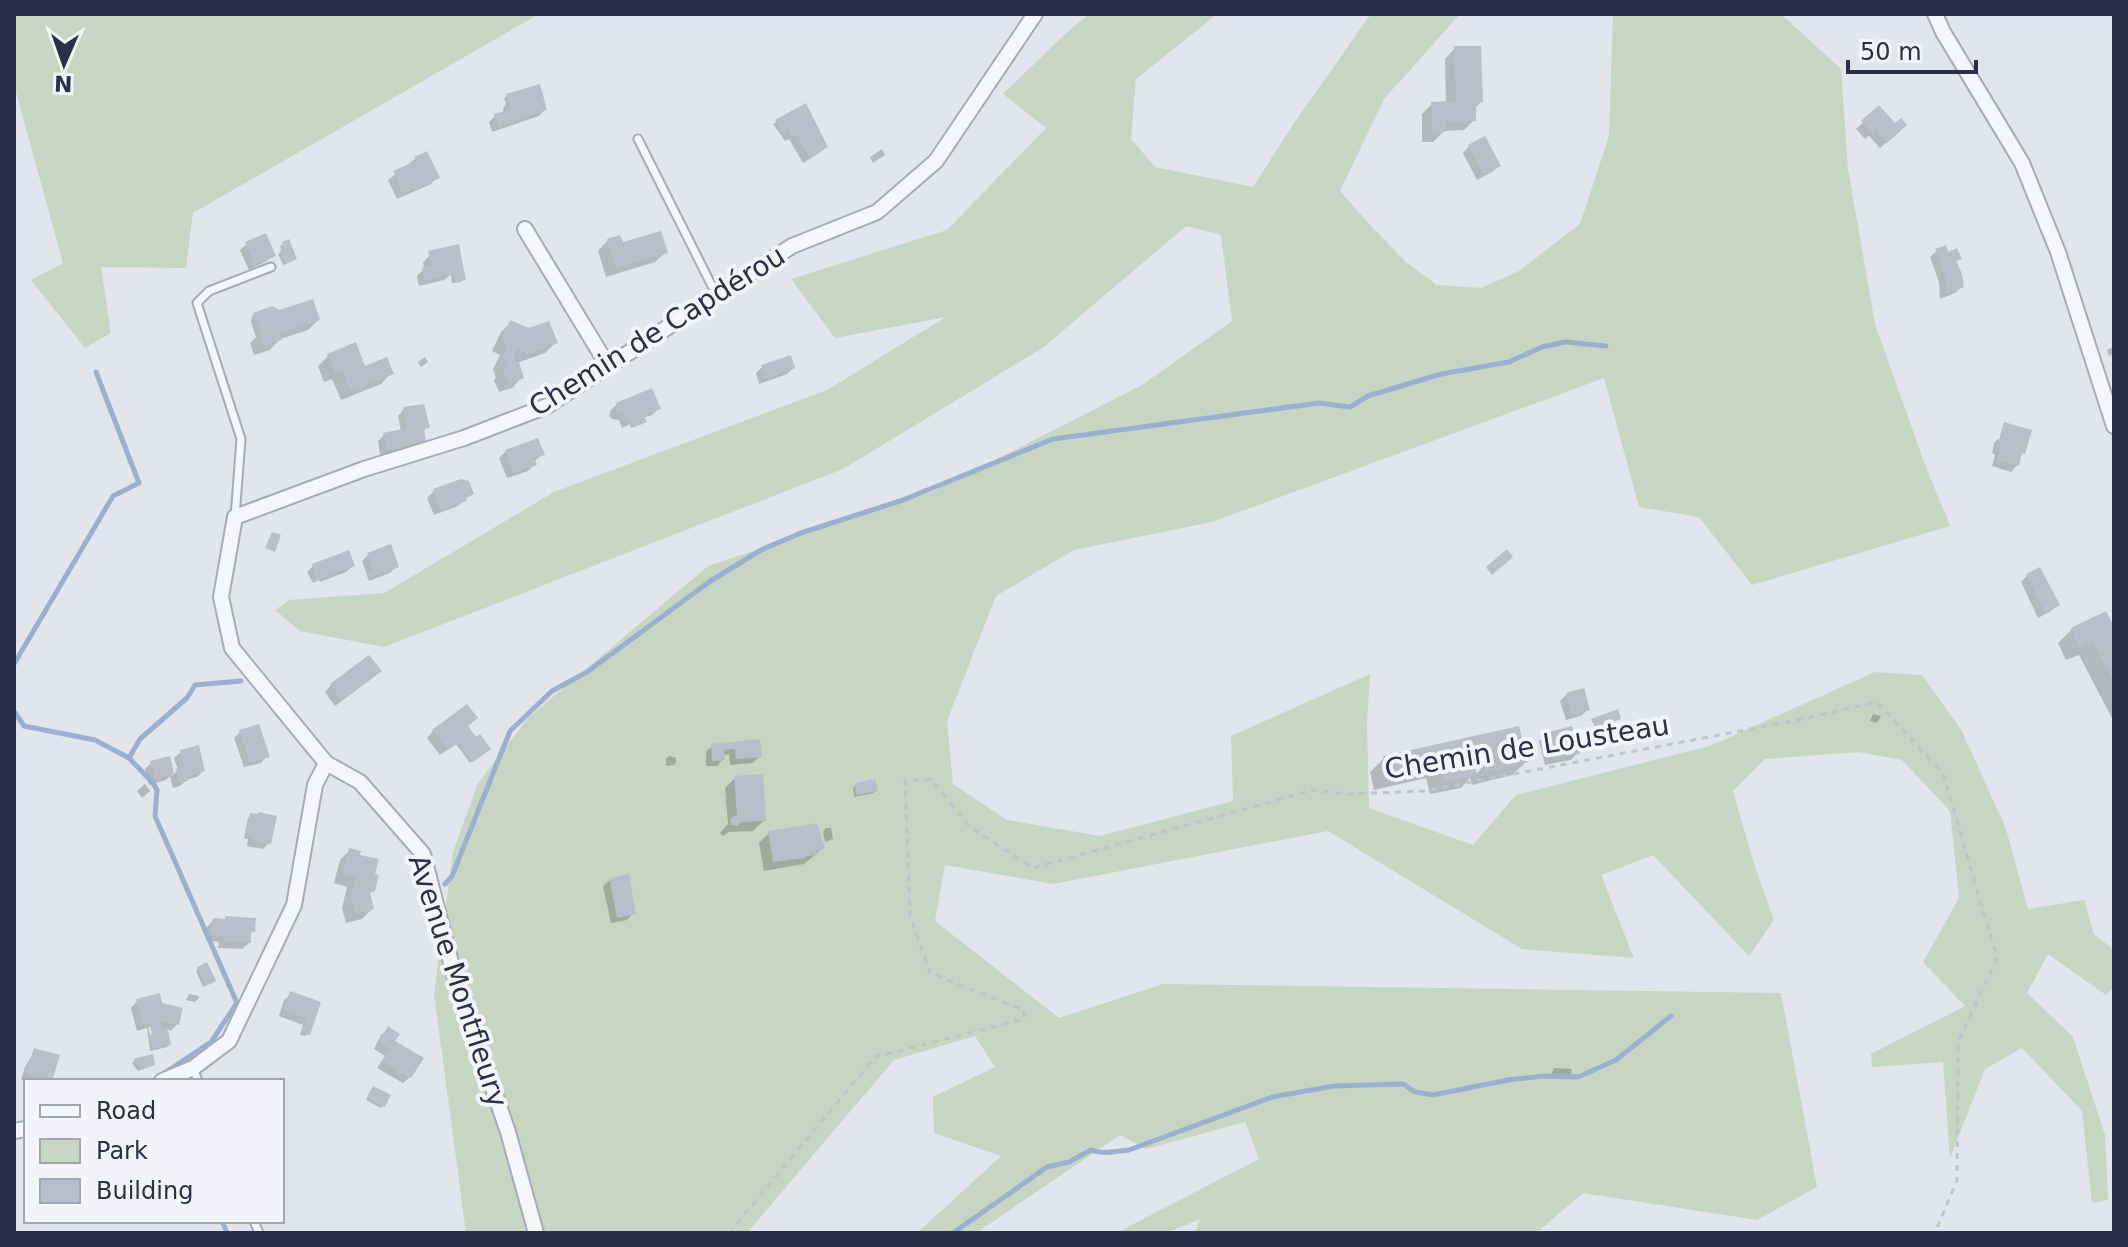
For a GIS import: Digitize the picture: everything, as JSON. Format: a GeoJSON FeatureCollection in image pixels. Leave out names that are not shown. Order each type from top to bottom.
{"type":"FeatureCollection","features":[{"type":"Feature","properties":{"kind":"street","name":"Chemin de Capdérou"},"geometry":{"type":"LineString","coordinates":[[235,517],[547,406],[792,246],[877,212],[936,161],[1035,14]]}},
{"type":"Feature","properties":{"kind":"street"},"geometry":{"type":"LineString","coordinates":[[1935,14],[2022,163],[2058,252],[2114,426]]}},
{"type":"Feature","properties":{"kind":"street"},"geometry":{"type":"LineString","coordinates":[[525,229],[608,366]]}},
{"type":"Feature","properties":{"kind":"street"},"geometry":{"type":"LineString","coordinates":[[173,1079],[195,1075],[229,1041],[294,905],[315,785],[326,763],[232,648],[221,597],[235,517]]}},
{"type":"Feature","properties":{"kind":"street","name":"Avenue Montfleury"},"geometry":{"type":"LineString","coordinates":[[326,763],[360,782],[423,854],[455,978],[508,1132],[536,1233]]}},
{"type":"Feature","properties":{"kind":"lane"},"geometry":{"type":"LineString","coordinates":[[638,139],[717,296]]}},
{"type":"Feature","properties":{"kind":"lane"},"geometry":{"type":"LineString","coordinates":[[235,517],[241,439],[197,303],[209,291],[271,267]]}},
{"type":"Feature","properties":{"kind":"path","name":"Chemin de Lousteau"},"geometry":{"type":"LineString","coordinates":[[729,1233],[875,1057],[1024,1019],[1024,1010],[930,973],[910,915],[905,781],[931,779],[970,827],[1033,868],[1313,790],[1348,794],[1424,791],[1798,720],[1877,702],[1943,773],[1997,958],[1958,1042],[1957,1180],[1935,1233]]}},
{"type":"Feature","properties":{"kind":"green space"},"geometry":{"type":"Polygon","coordinates":[[[14,14],[539,14],[193,213],[186,268],[101,267],[111,333],[85,348],[31,280],[63,263],[14,85],[14,14]]]}},
{"type":"Feature","properties":{"kind":"green space"},"geometry":{"type":"Polygon","coordinates":[[[1089,14],[1217,14],[1136,79],[1131,139],[1155,167],[1253,187],[1371,14],[1460,14],[1384,99],[1340,191],[1406,262],[1437,285],[1481,288],[1519,271],[1580,224],[1609,136],[1613,14],[1781,14],[1841,69],[1848,169],[1875,324],[1950,526],[1752,585],[1699,517],[1639,507],[1604,378],[1212,522],[1074,550],[996,596],[947,721],[953,784],[1007,820],[1100,836],[1233,801],[1231,736],[1370,674],[1367,721],[1369,808],[1473,845],[1516,795],[1710,746],[1875,672],[1922,675],[1962,731],[2006,829],[2028,909],[2084,900],[2094,934],[2114,950],[2114,987],[2106,995],[2048,954],[2027,993],[2073,1037],[2105,1135],[2108,1200],[2092,1203],[2082,1111],[2022,1048],[1985,1069],[1950,1158],[1943,1062],[1872,1067],[1871,1054],[1965,1006],[1923,962],[1959,898],[1950,811],[1902,760],[1859,752],[1765,759],[1733,791],[1774,920],[1749,956],[1653,855],[1601,875],[1634,958],[1522,949],[1328,831],[1053,884],[945,865],[935,921],[1059,1018],[1163,984],[1781,993],[1817,1187],[1757,1220],[1583,1193],[1536,1233],[1195,1233],[1200,1219],[1166,1233],[1116,1233],[1259,1159],[1245,1122],[1146,1149],[1120,1135],[976,1233],[917,1233],[1001,1156],[934,1133],[933,1097],[995,1067],[975,1036],[894,1060],[747,1233],[466,1233],[434,994],[453,852],[478,783],[528,718],[708,566],[932,492],[1142,385],[1232,321],[1221,235],[1186,226],[1044,347],[843,469],[384,647],[300,631],[275,610],[289,600],[384,593],[554,492],[827,390],[946,317],[835,338],[791,279],[947,230],[1046,128],[1003,94],[1089,14]]]}},
{"type":"Feature","properties":{"kind":"building"},"geometry":{"type":"Polygon","coordinates":[[[1454,46],[1481,46],[1483,102],[1476,102],[1476,121],[1445,122],[1445,132],[1432,133],[1431,102],[1456,101],[1454,46]]]}},
{"type":"Feature","properties":{"kind":"building"},"geometry":{"type":"Polygon","coordinates":[[[540,84],[547,110],[498,127],[494,114],[511,109],[506,94],[540,84]]]}},
{"type":"Feature","properties":{"kind":"building"},"geometry":{"type":"Polygon","coordinates":[[[806,103],[828,147],[810,158],[796,134],[792,136],[788,129],[781,132],[775,120],[806,103]]]}},
{"type":"Feature","properties":{"kind":"building"},"geometry":{"type":"Polygon","coordinates":[[[1879,105],[1895,123],[1901,118],[1907,125],[1887,143],[1861,121],[1879,105]]]}},
{"type":"Feature","properties":{"kind":"building"},"geometry":{"type":"Polygon","coordinates":[[[1485,136],[1501,166],[1484,175],[1468,145],[1485,136]]]}},
{"type":"Feature","properties":{"kind":"building"},"geometry":{"type":"Polygon","coordinates":[[[427,151],[440,178],[403,194],[393,171],[416,161],[414,157],[427,151]]]}},
{"type":"Feature","properties":{"kind":"building"},"geometry":{"type":"Polygon","coordinates":[[[661,231],[668,253],[616,268],[607,239],[620,235],[623,242],[661,231]]]}},
{"type":"Feature","properties":{"kind":"building"},"geometry":{"type":"Polygon","coordinates":[[[266,233],[276,256],[255,265],[245,242],[266,233]]]}},
{"type":"Feature","properties":{"kind":"building"},"geometry":{"type":"Polygon","coordinates":[[[289,239],[297,259],[286,264],[280,250],[284,248],[282,242],[289,239]]]}},
{"type":"Feature","properties":{"kind":"building"},"geometry":{"type":"Polygon","coordinates":[[[459,244],[466,280],[455,282],[453,274],[425,281],[422,268],[431,265],[428,251],[459,244]]]}},
{"type":"Feature","properties":{"kind":"building"},"geometry":{"type":"Polygon","coordinates":[[[1946,245],[1948,252],[1957,248],[1962,259],[1956,261],[1964,287],[1946,294],[1945,275],[1935,249],[1946,245]]]}},
{"type":"Feature","properties":{"kind":"building"},"geometry":{"type":"Polygon","coordinates":[[[313,299],[320,320],[280,334],[282,340],[264,346],[253,313],[272,306],[279,310],[313,299]]]}},
{"type":"Feature","properties":{"kind":"building"},"geometry":{"type":"Polygon","coordinates":[[[510,320],[529,328],[549,321],[558,343],[528,354],[518,349],[514,358],[516,363],[519,362],[524,378],[509,384],[502,357],[508,344],[501,341],[510,320]]]}},
{"type":"Feature","properties":{"kind":"building"},"geometry":{"type":"Polygon","coordinates":[[[356,342],[365,366],[387,357],[394,374],[351,391],[342,370],[335,373],[327,354],[356,342]]]}},
{"type":"Feature","properties":{"kind":"building"},"geometry":{"type":"Polygon","coordinates":[[[791,355],[795,368],[766,379],[761,365],[791,355]]]}},
{"type":"Feature","properties":{"kind":"building"},"geometry":{"type":"Polygon","coordinates":[[[652,388],[661,409],[644,416],[647,422],[634,427],[625,414],[616,412],[616,403],[652,388]]]}},
{"type":"Feature","properties":{"kind":"building"},"geometry":{"type":"Polygon","coordinates":[[[424,404],[430,428],[424,429],[426,443],[386,450],[383,433],[407,428],[403,407],[424,404]]]}},
{"type":"Feature","properties":{"kind":"building"},"geometry":{"type":"Polygon","coordinates":[[[2004,422],[2032,430],[2019,466],[1997,460],[2004,422]]]}},
{"type":"Feature","properties":{"kind":"building"},"geometry":{"type":"Polygon","coordinates":[[[538,438],[545,455],[534,458],[537,465],[513,473],[505,450],[538,438]]]}},
{"type":"Feature","properties":{"kind":"building"},"geometry":{"type":"Polygon","coordinates":[[[461,479],[469,481],[474,494],[466,498],[467,501],[440,510],[433,489],[461,479]]]}},
{"type":"Feature","properties":{"kind":"building"},"geometry":{"type":"Polygon","coordinates":[[[272,532],[281,535],[275,552],[265,548],[272,532]]]}},
{"type":"Feature","properties":{"kind":"building"},"geometry":{"type":"Polygon","coordinates":[[[391,544],[399,567],[368,578],[366,573],[373,570],[367,553],[391,544]]]}},
{"type":"Feature","properties":{"kind":"building"},"geometry":{"type":"Polygon","coordinates":[[[1507,549],[1513,557],[1492,575],[1486,567],[1507,549]]]}},
{"type":"Feature","properties":{"kind":"building"},"geometry":{"type":"Polygon","coordinates":[[[349,550],[355,566],[316,581],[312,564],[349,550]]]}},
{"type":"Feature","properties":{"kind":"building"},"geometry":{"type":"Polygon","coordinates":[[[2040,567],[2060,605],[2045,613],[2026,574],[2040,567]]]}},
{"type":"Feature","properties":{"kind":"building"},"geometry":{"type":"Polygon","coordinates":[[[2106,611],[2114,627],[2114,682],[2093,642],[2080,648],[2071,628],[2106,611]]]}},
{"type":"Feature","properties":{"kind":"building"},"geometry":{"type":"Polygon","coordinates":[[[369,655],[382,671],[342,701],[330,684],[369,655]]]}},
{"type":"Feature","properties":{"kind":"building"},"geometry":{"type":"Polygon","coordinates":[[[1584,688],[1590,710],[1572,715],[1566,693],[1584,688]]]}},
{"type":"Feature","properties":{"kind":"building"},"geometry":{"type":"Polygon","coordinates":[[[467,704],[478,718],[468,726],[476,737],[480,734],[491,749],[473,762],[459,742],[448,750],[432,730],[467,704]]]}},
{"type":"Feature","properties":{"kind":"building"},"geometry":{"type":"Polygon","coordinates":[[[1618,709],[1621,719],[1595,727],[1591,719],[1618,709]]]}},
{"type":"Feature","properties":{"kind":"building"},"geometry":{"type":"Polygon","coordinates":[[[259,724],[270,757],[250,762],[239,730],[259,724]]]}},
{"type":"Feature","properties":{"kind":"building"},"geometry":{"type":"Polygon","coordinates":[[[1519,726],[1528,762],[1486,772],[1484,764],[1496,761],[1493,750],[1459,757],[1461,768],[1475,766],[1477,775],[1444,782],[1440,766],[1388,777],[1383,756],[1519,726]]]}},
{"type":"Feature","properties":{"kind":"building"},"geometry":{"type":"Polygon","coordinates":[[[1572,726],[1580,754],[1551,759],[1545,733],[1572,726]]]}},
{"type":"Feature","properties":{"kind":"building"},"geometry":{"type":"Polygon","coordinates":[[[760,739],[762,757],[736,759],[735,749],[724,750],[725,760],[712,761],[711,744],[760,739]]]}},
{"type":"Feature","properties":{"kind":"building"},"geometry":{"type":"Polygon","coordinates":[[[199,745],[205,771],[187,776],[188,781],[180,783],[176,769],[184,767],[180,750],[199,745]]]}},
{"type":"Feature","properties":{"kind":"building"},"geometry":{"type":"Polygon","coordinates":[[[170,756],[174,774],[155,779],[150,761],[170,756]]]}},
{"type":"Feature","properties":{"kind":"building"},"geometry":{"type":"Polygon","coordinates":[[[763,774],[766,821],[731,825],[732,817],[737,815],[734,776],[763,774]]]}},
{"type":"Feature","properties":{"kind":"building"},"geometry":{"type":"Polygon","coordinates":[[[875,779],[878,791],[856,795],[855,783],[875,779]]]}},
{"type":"Feature","properties":{"kind":"building"},"geometry":{"type":"Polygon","coordinates":[[[250,813],[277,816],[271,844],[245,836],[250,813]]]}},
{"type":"Feature","properties":{"kind":"building"},"geometry":{"type":"Polygon","coordinates":[[[817,823],[825,849],[805,858],[773,862],[768,831],[817,823]]]}},
{"type":"Feature","properties":{"kind":"building"},"geometry":{"type":"Polygon","coordinates":[[[349,848],[361,851],[360,855],[379,859],[375,891],[370,893],[374,909],[356,914],[351,896],[356,877],[343,874],[349,848]]]}},
{"type":"Feature","properties":{"kind":"building"},"geometry":{"type":"Polygon","coordinates":[[[629,874],[636,914],[617,918],[609,878],[629,874]]]}},
{"type":"Feature","properties":{"kind":"building"},"geometry":{"type":"Polygon","coordinates":[[[225,916],[256,918],[251,943],[224,942],[224,936],[211,935],[213,918],[225,919],[225,916]]]}},
{"type":"Feature","properties":{"kind":"building"},"geometry":{"type":"Polygon","coordinates":[[[207,962],[216,981],[206,986],[197,967],[207,962]]]}},
{"type":"Feature","properties":{"kind":"building"},"geometry":{"type":"Polygon","coordinates":[[[290,991],[321,1002],[310,1035],[301,1032],[306,1018],[284,1010],[290,991]]]}},
{"type":"Feature","properties":{"kind":"building"},"geometry":{"type":"Polygon","coordinates":[[[160,993],[162,1003],[183,1008],[179,1025],[161,1021],[164,1031],[168,1030],[171,1045],[153,1050],[149,1024],[144,1025],[136,999],[160,993]]]}},
{"type":"Feature","properties":{"kind":"building"},"geometry":{"type":"Polygon","coordinates":[[[388,1026],[400,1034],[395,1041],[424,1058],[411,1078],[402,1073],[400,1076],[395,1073],[397,1070],[382,1061],[390,1049],[379,1042],[388,1026]]]}},
{"type":"Feature","properties":{"kind":"building"},"geometry":{"type":"Polygon","coordinates":[[[34,1048],[60,1055],[53,1079],[26,1074],[34,1048]]]}},
{"type":"Feature","properties":{"kind":"building"},"geometry":{"type":"Polygon","coordinates":[[[153,1054],[155,1065],[141,1070],[133,1059],[153,1054]]]}},
{"type":"Feature","properties":{"kind":"building"},"geometry":{"type":"Polygon","coordinates":[[[373,1086],[391,1095],[385,1107],[367,1097],[373,1086]]]}},
{"type":"Feature","properties":{"kind":"waterway"},"geometry":{"type":"LineString","coordinates":[[445,884],[452,876],[510,731],[552,691],[587,672],[709,582],[761,550],[801,533],[903,500],[1053,439],[1319,403],[1350,407],[1368,396],[1441,374],[1509,362],[1542,347],[1565,342],[1606,346]]}},
{"type":"Feature","properties":{"kind":"waterway"},"geometry":{"type":"LineString","coordinates":[[14,664],[113,496],[139,483],[96,372]]}},
{"type":"Feature","properties":{"kind":"waterway"},"geometry":{"type":"LineString","coordinates":[[129,758],[140,739],[187,698],[195,685],[241,681]]}},
{"type":"Feature","properties":{"kind":"waterway"},"geometry":{"type":"LineString","coordinates":[[14,711],[24,726],[95,740],[129,758],[157,790],[155,816],[237,1003],[211,1042],[163,1074]]}},
{"type":"Feature","properties":{"kind":"waterway"},"geometry":{"type":"LineString","coordinates":[[953,1233],[1047,1167],[1069,1162],[1091,1150],[1129,1150],[1272,1097],[1334,1086],[1403,1084],[1415,1092],[1433,1095],[1508,1080],[1544,1076],[1578,1077],[1616,1060],[1671,1016]]}},
{"type":"Feature","properties":{"kind":"waterway"},"geometry":{"type":"LineString","coordinates":[[223,1223],[227,1233]]}}]}
